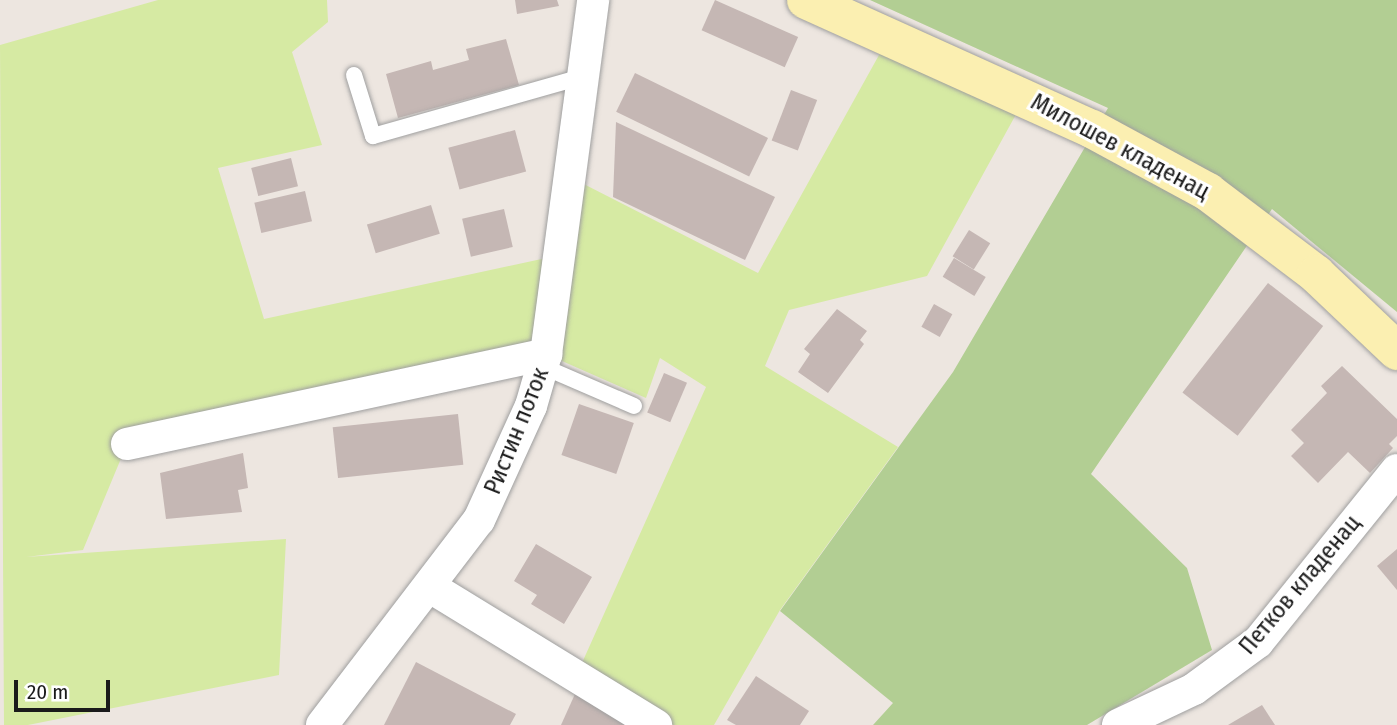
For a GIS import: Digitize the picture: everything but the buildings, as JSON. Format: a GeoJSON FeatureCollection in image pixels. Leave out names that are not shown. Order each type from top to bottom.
{"type":"FeatureCollection","features":[{"type":"Feature","properties":{"kind":"street","name":"Ристин поток"},"geometry":{"type":"LineString","coordinates":[[322,725],[432,588],[479,520],[513,453],[545,360],[593,0]]}},
{"type":"Feature","properties":{"kind":"street","name":"Милошев кладенац"},"geometry":{"type":"LineString","coordinates":[[806,0],[1169,169],[1277,242],[1397,351]]}},
{"type":"Feature","properties":{"kind":"street"},"geometry":{"type":"LineString","coordinates":[[127,444],[545,360]]}},
{"type":"Feature","properties":{"kind":"street","name":"Петков кладенац"},"geometry":{"type":"LineString","coordinates":[[1118,725],[1194,689],[1258,642],[1397,470]]}},
{"type":"Feature","properties":{"kind":"street"},"geometry":{"type":"LineString","coordinates":[[432,588],[656,725]]}},
{"type":"Feature","properties":{"kind":"lane"},"geometry":{"type":"LineString","coordinates":[[354,75],[373,136],[582,77]]}},
{"type":"Feature","properties":{"kind":"lane"},"geometry":{"type":"LineString","coordinates":[[545,360],[634,406]]}},
{"type":"Feature","properties":{"kind":"green space"},"geometry":{"type":"Polygon","coordinates":[[[158,0],[327,0],[328,22],[292,52],[322,145],[218,168],[264,319],[560,255],[570,177],[758,273],[889,37],[1025,98],[927,276],[789,310],[765,366],[898,447],[780,610],[714,725],[656,725],[577,674],[706,387],[660,358],[646,398],[546,354],[127,444],[83,550],[26,557],[286,539],[279,675],[28,725],[4,725],[0,45],[158,0]]]}},
{"type":"Feature","properties":{"kind":"green space"},"geometry":{"type":"Polygon","coordinates":[[[870,0],[1397,0],[1397,312],[1272,209],[1091,474],[1187,568],[1212,650],[1087,725],[873,725],[893,703],[780,611],[953,372],[1108,108],[870,0]]]}}]}
